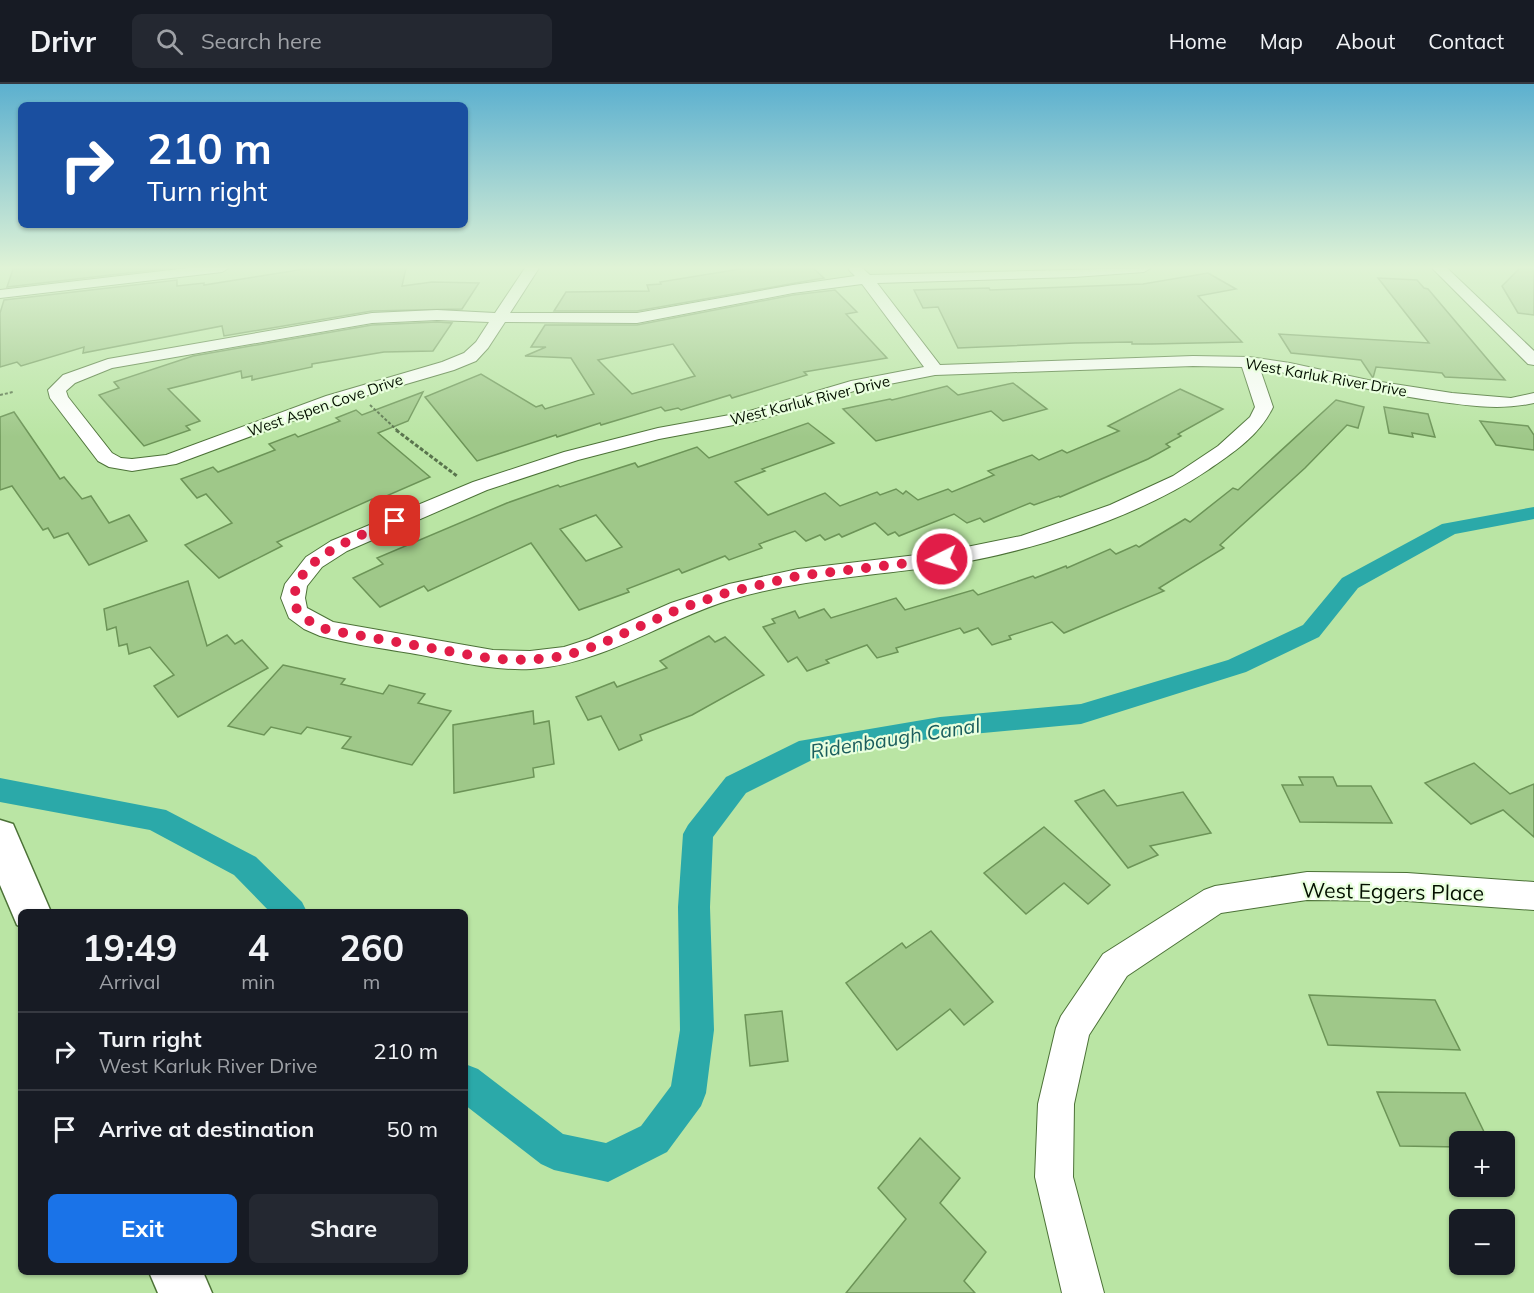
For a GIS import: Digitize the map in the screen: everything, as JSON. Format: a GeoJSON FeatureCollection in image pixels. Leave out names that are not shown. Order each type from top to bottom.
{"type":"FeatureCollection","features":[{"type":"Feature","properties":{"kind":"street","name":"West Aspen Cove Drive"},"geometry":{"type":"LineString","coordinates":[[335,324],[108,364],[69,379],[57,390],[60,399],[105,457],[116,463],[132,465],[169,460],[333,400],[459,362],[470,357],[482,345],[495,324]]}},
{"type":"Feature","properties":{"kind":"street"},"geometry":{"type":"LineString","coordinates":[[900,324],[935,370]]}},
{"type":"Feature","properties":{"kind":"street"},"geometry":{"type":"LineString","coordinates":[[1497,324],[1534,360]]}},
{"type":"Feature","properties":{"kind":"street","name":"West Karluk River Drive"},"geometry":{"type":"LineString","coordinates":[[1249,362],[1264,407],[1258,420],[1225,450],[1180,480],[1117,509],[1026,542],[983,552],[798,576],[729,592],[679,609],[598,645],[565,656],[530,660],[493,659],[328,630],[312,623],[297,612],[293,598],[296,584],[314,562],[339,546],[480,486],[581,454],[658,434],[749,417],[851,386],[935,370],[1066,364],[1249,362],[1452,398],[1511,403],[1534,398]]}},
{"type":"Feature","properties":{"kind":"street"},"geometry":{"type":"LineString","coordinates":[[0,836],[30,909]]}},
{"type":"Feature","properties":{"kind":"street","name":"West Eggers Place"},"geometry":{"type":"LineString","coordinates":[[1083,1293],[1054,1177],[1056,1104],[1073,1028],[1115,965],[1215,900],[1307,886],[1407,887],[1534,896]]}},
{"type":"Feature","properties":{"kind":"street"},"geometry":{"type":"LineString","coordinates":[[177,1275],[185,1293]]}},
{"type":"Feature","properties":{"kind":"path"},"geometry":{"type":"LineString","coordinates":[[0,395],[13,392]]}},
{"type":"Feature","properties":{"kind":"path"},"geometry":{"type":"LineString","coordinates":[[366,400],[376,412],[441,460],[460,478]]}},
{"type":"Feature","properties":{"kind":"building"},"geometry":{"type":"Polygon","coordinates":[[[0,324],[293,324],[224,336],[222,326],[83,353],[84,347],[21,366],[17,362],[0,367],[0,324]]]}},
{"type":"Feature","properties":{"kind":"building"},"geometry":{"type":"Polygon","coordinates":[[[451,324],[433,351],[384,352],[312,364],[312,367],[252,380],[252,376],[242,378],[241,371],[168,389],[200,421],[186,426],[190,430],[144,446],[99,395],[119,388],[114,382],[193,356],[372,325],[451,324]]]}},
{"type":"Feature","properties":{"kind":"building"},"geometry":{"type":"Polygon","coordinates":[[[856,324],[887,358],[804,372],[807,375],[732,398],[730,395],[681,410],[678,408],[665,411],[661,407],[557,437],[556,435],[477,461],[425,397],[481,374],[536,407],[542,405],[545,409],[594,394],[571,358],[525,356],[546,347],[531,347],[545,325],[856,324]],[[673,344],[598,360],[632,394],[695,376],[673,344]]]}},
{"type":"Feature","properties":{"kind":"building"},"geometry":{"type":"Polygon","coordinates":[[[946,324],[1225,324],[1242,342],[1075,343],[958,348],[946,324]]]}},
{"type":"Feature","properties":{"kind":"building"},"geometry":{"type":"Polygon","coordinates":[[[1414,324],[1458,324],[1505,380],[1445,377],[1442,373],[1376,367],[1373,378],[1361,360],[1291,353],[1279,334],[1429,343],[1414,324]]]}},
{"type":"Feature","properties":{"kind":"building"},"geometry":{"type":"Polygon","coordinates":[[[1013,383],[1047,409],[1003,421],[991,411],[876,441],[843,409],[947,386],[958,395],[1013,383]]]}},
{"type":"Feature","properties":{"kind":"building"},"geometry":{"type":"Polygon","coordinates":[[[1180,389],[1223,409],[1178,434],[1181,436],[1166,444],[1170,447],[1148,459],[1060,497],[1034,505],[1030,503],[984,522],[980,518],[967,523],[954,514],[899,536],[895,532],[888,535],[875,523],[842,537],[839,534],[825,540],[820,535],[806,541],[795,531],[759,544],[762,548],[729,560],[725,556],[682,573],[679,569],[627,589],[629,592],[579,610],[531,543],[428,591],[424,586],[380,607],[353,578],[383,564],[377,558],[507,503],[558,485],[560,487],[635,463],[638,467],[697,447],[709,458],[808,423],[834,443],[762,469],[765,471],[735,482],[768,515],[825,493],[840,506],[877,492],[880,495],[896,489],[903,494],[906,491],[918,500],[948,489],[952,492],[994,475],[988,471],[1032,455],[1039,460],[1062,450],[1067,453],[1119,431],[1108,426],[1180,389]],[[596,515],[560,529],[586,561],[622,547],[596,515]]]}},
{"type":"Feature","properties":{"kind":"building"},"geometry":{"type":"Polygon","coordinates":[[[423,392],[408,421],[378,433],[430,477],[375,501],[372,499],[277,542],[282,546],[219,578],[185,545],[232,523],[206,494],[197,498],[181,479],[213,467],[218,472],[275,450],[269,444],[295,434],[298,437],[340,421],[336,418],[356,410],[362,415],[423,392]]]}},
{"type":"Feature","properties":{"kind":"building"},"geometry":{"type":"Polygon","coordinates":[[[1336,400],[1364,407],[1358,428],[1347,425],[1305,468],[1220,545],[1224,548],[1159,588],[1164,591],[1064,633],[1052,622],[1009,636],[1011,639],[992,645],[978,628],[964,633],[960,628],[896,648],[898,652],[877,658],[867,645],[826,660],[829,663],[807,671],[797,657],[788,662],[763,627],[775,623],[772,619],[795,611],[799,618],[824,609],[831,618],[896,598],[905,610],[973,590],[978,595],[1033,576],[1035,578],[1066,566],[1067,568],[1110,549],[1116,554],[1136,545],[1139,547],[1185,519],[1190,522],[1233,488],[1238,490],[1336,400]]]}},
{"type":"Feature","properties":{"kind":"building"},"geometry":{"type":"Polygon","coordinates":[[[1384,407],[1428,414],[1435,437],[1412,433],[1413,437],[1389,433],[1384,407]]]}},
{"type":"Feature","properties":{"kind":"building"},"geometry":{"type":"Polygon","coordinates":[[[14,412],[60,479],[64,477],[82,499],[91,496],[109,523],[129,515],[147,541],[89,565],[68,533],[54,538],[48,528],[43,530],[12,486],[0,490],[0,417],[14,412]]]}},
{"type":"Feature","properties":{"kind":"building"},"geometry":{"type":"Polygon","coordinates":[[[1480,421],[1528,426],[1534,435],[1534,450],[1496,445],[1480,421]]]}},
{"type":"Feature","properties":{"kind":"building"},"geometry":{"type":"Polygon","coordinates":[[[188,581],[207,646],[227,635],[235,644],[242,640],[268,668],[178,717],[154,686],[174,675],[150,647],[129,654],[127,644],[119,646],[116,627],[107,630],[104,609],[188,581]]]}},
{"type":"Feature","properties":{"kind":"building"},"geometry":{"type":"Polygon","coordinates":[[[709,636],[715,642],[725,637],[764,675],[692,715],[640,735],[642,740],[619,750],[601,716],[588,720],[576,697],[614,682],[617,687],[667,668],[660,661],[709,636]]]}},
{"type":"Feature","properties":{"kind":"building"},"geometry":{"type":"Polygon","coordinates":[[[283,665],[345,679],[341,684],[383,694],[389,685],[425,694],[418,703],[451,711],[412,765],[342,748],[351,737],[307,727],[301,734],[271,727],[264,735],[228,726],[283,665]]]}},
{"type":"Feature","properties":{"kind":"building"},"geometry":{"type":"Polygon","coordinates":[[[533,711],[534,724],[549,721],[554,764],[533,768],[534,777],[454,793],[453,725],[533,711]]]}},
{"type":"Feature","properties":{"kind":"building"},"geometry":{"type":"Polygon","coordinates":[[[1474,763],[1510,794],[1534,784],[1534,837],[1503,810],[1471,824],[1425,783],[1474,763]]]}},
{"type":"Feature","properties":{"kind":"building"},"geometry":{"type":"Polygon","coordinates":[[[1299,777],[1333,777],[1337,786],[1371,786],[1392,823],[1300,822],[1282,785],[1303,785],[1299,777]]]}},
{"type":"Feature","properties":{"kind":"building"},"geometry":{"type":"Polygon","coordinates":[[[1104,790],[1117,806],[1183,792],[1211,833],[1150,846],[1158,855],[1128,868],[1075,801],[1104,790]]]}},
{"type":"Feature","properties":{"kind":"building"},"geometry":{"type":"Polygon","coordinates":[[[1044,827],[1110,885],[1088,904],[1064,883],[1026,914],[984,873],[1044,827]]]}},
{"type":"Feature","properties":{"kind":"building"},"geometry":{"type":"Polygon","coordinates":[[[931,931],[993,1002],[964,1025],[950,1009],[897,1050],[846,983],[902,943],[906,948],[931,931]]]}},
{"type":"Feature","properties":{"kind":"building"},"geometry":{"type":"Polygon","coordinates":[[[1309,995],[1435,1000],[1460,1050],[1328,1045],[1309,995]]]}},
{"type":"Feature","properties":{"kind":"building"},"geometry":{"type":"Polygon","coordinates":[[[782,1011],[788,1061],[750,1066],[745,1015],[782,1011]]]}},
{"type":"Feature","properties":{"kind":"building"},"geometry":{"type":"Polygon","coordinates":[[[1377,1092],[1465,1093],[1484,1131],[1449,1131],[1449,1147],[1400,1146],[1377,1092]]]}},
{"type":"Feature","properties":{"kind":"building"},"geometry":{"type":"Polygon","coordinates":[[[920,1138],[960,1178],[940,1203],[986,1252],[964,1281],[975,1293],[846,1293],[906,1219],[878,1188],[920,1138]]]}},
{"type":"Feature","properties":{"kind":"waterway","name":"Ridenbaugh Canal"},"geometry":{"type":"LineString","coordinates":[[468,1084],[554,1151],[608,1163],[654,1139],[688,1093],[697,1030],[694,907],[698,834],[736,785],[809,749],[940,727],[1081,714],[1237,666],[1311,631],[1350,583],[1449,529],[1534,513]]}},
{"type":"Feature","properties":{"kind":"waterway","name":"Ridenbaugh Canal"},"geometry":{"type":"LineString","coordinates":[[0,790],[156,819],[245,866],[288,909]]}},
{"type":"Feature","properties":{"kind":"route"},"geometry":{"type":"LineString","coordinates":[[395,521],[339,546],[314,562],[296,584],[293,598],[297,612],[312,623],[328,630],[493,659],[530,660],[565,656],[598,645],[639,625],[729,592],[798,576],[942,559]]}}]}
